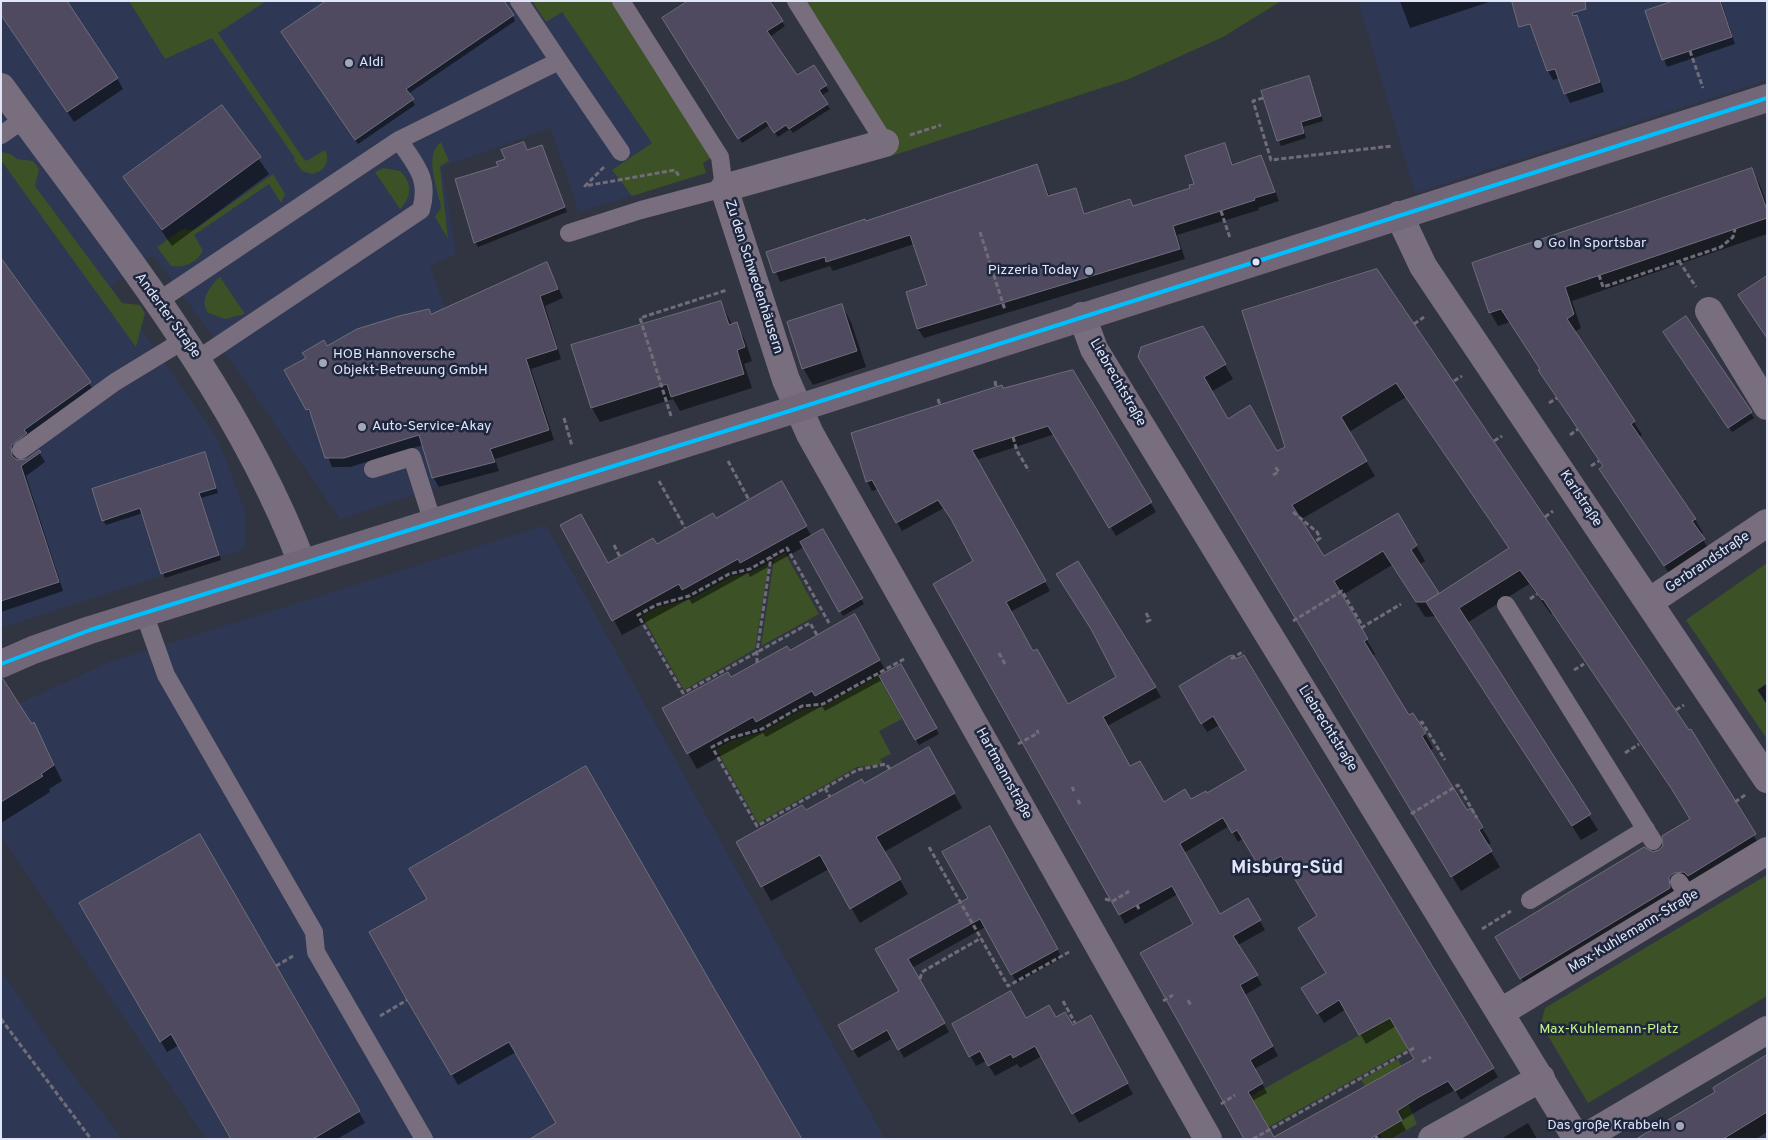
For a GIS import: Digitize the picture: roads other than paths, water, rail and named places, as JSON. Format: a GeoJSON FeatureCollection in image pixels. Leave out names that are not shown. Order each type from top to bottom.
{"type":"FeatureCollection","features":[{"type":"Feature","properties":{"kind":"main road"},"geometry":{"type":"LineString","coordinates":[[1,664],[33,650],[144,613],[800,408],[1082,316],[1767,98]]}},
{"type":"Feature","properties":{"kind":"street","name":"Anderter Straße"},"geometry":{"type":"LineString","coordinates":[[1,87],[191,350],[275,500],[302,563]]}},
{"type":"Feature","properties":{"kind":"street","name":"Zu den Schwedenhäusern"},"geometry":{"type":"LineString","coordinates":[[800,408],[786,380],[724,188],[885,143]]}},
{"type":"Feature","properties":{"kind":"street","name":"Karlstraße"},"geometry":{"type":"LineString","coordinates":[[1399,216],[1423,266],[1767,779]]}},
{"type":"Feature","properties":{"kind":"street"},"geometry":{"type":"LineString","coordinates":[[1705,303],[1767,406]]}},
{"type":"Feature","properties":{"kind":"street","name":"Liebrechtstraße"},"geometry":{"type":"LineString","coordinates":[[1082,316],[1094,349],[1260,642],[1458,943],[1577,1139]]}},
{"type":"Feature","properties":{"kind":"street","name":"Hartmannstraße"},"geometry":{"type":"LineString","coordinates":[[800,408],[810,434],[1208,1139]]}},
{"type":"Feature","properties":{"kind":"street","name":"Gerbrandstraße"},"geometry":{"type":"LineString","coordinates":[[1649,602],[1767,523]]}},
{"type":"Feature","properties":{"kind":"street","name":"Max-Kuhlemann-Straße"},"geometry":{"type":"LineString","coordinates":[[1501,1012],[1684,890],[1767,851]]}},
{"type":"Feature","properties":{"kind":"street"},"geometry":{"type":"LineString","coordinates":[[1582,1139],[1767,1030]]}},
{"type":"Feature","properties":{"kind":"street"},"geometry":{"type":"LineString","coordinates":[[1432,1139],[1541,1078]]}},
{"type":"Feature","properties":{"kind":"lane"},"geometry":{"type":"LineString","coordinates":[[519,1],[621,152]]}},
{"type":"Feature","properties":{"kind":"lane"},"geometry":{"type":"LineString","coordinates":[[569,233],[642,210],[724,188],[720,157],[620,1]]}},
{"type":"Feature","properties":{"kind":"lane"},"geometry":{"type":"LineString","coordinates":[[796,1],[885,143]]}},
{"type":"Feature","properties":{"kind":"lane"},"geometry":{"type":"LineString","coordinates":[[157,302],[399,140],[558,61]]}},
{"type":"Feature","properties":{"kind":"lane"},"geometry":{"type":"LineString","coordinates":[[1,135],[24,119]]}},
{"type":"Feature","properties":{"kind":"lane"},"geometry":{"type":"LineString","coordinates":[[21,450],[114,382],[191,350],[421,210],[426,193],[422,175],[399,140]]}},
{"type":"Feature","properties":{"kind":"lane"},"geometry":{"type":"LineString","coordinates":[[373,469],[412,457],[433,523]]}},
{"type":"Feature","properties":{"kind":"lane"},"geometry":{"type":"LineString","coordinates":[[1506,605],[1650,835],[1530,900]]}},
{"type":"Feature","properties":{"kind":"lane"},"geometry":{"type":"LineString","coordinates":[[144,613],[166,675],[314,932],[316,952],[424,1139]]}},
{"type":"Feature","properties":{"kind":"place","name":"Aldi"},"geometry":{"type":"Point","coordinates":[349,63]}},
{"type":"Feature","properties":{"kind":"place","name":"Go In Sportsbar"},"geometry":{"type":"Point","coordinates":[1538,244]}},
{"type":"Feature","properties":{"kind":"place","name":"Pizzeria Today"},"geometry":{"type":"Point","coordinates":[1089,271]}},
{"type":"Feature","properties":{"kind":"place","name":"HOB Hannoversche Objekt-Betreuung GmbH"},"geometry":{"type":"Point","coordinates":[323,363]}},
{"type":"Feature","properties":{"kind":"place","name":"Auto-Service-Akay"},"geometry":{"type":"Point","coordinates":[362,427]}},
{"type":"Feature","properties":{"kind":"place","name":"Das große Krabbeln"},"geometry":{"type":"Point","coordinates":[1680,1126]}},
{"type":"Feature","properties":{"kind":"district","name":"Misburg-Süd"},"geometry":{"type":"Point","coordinates":[1287,869]}},
{"type":"Feature","properties":{"kind":"park label","name":"Max-Kuhlemann-Platz"},"geometry":{"type":"Point","coordinates":[1609,1030]}}]}
